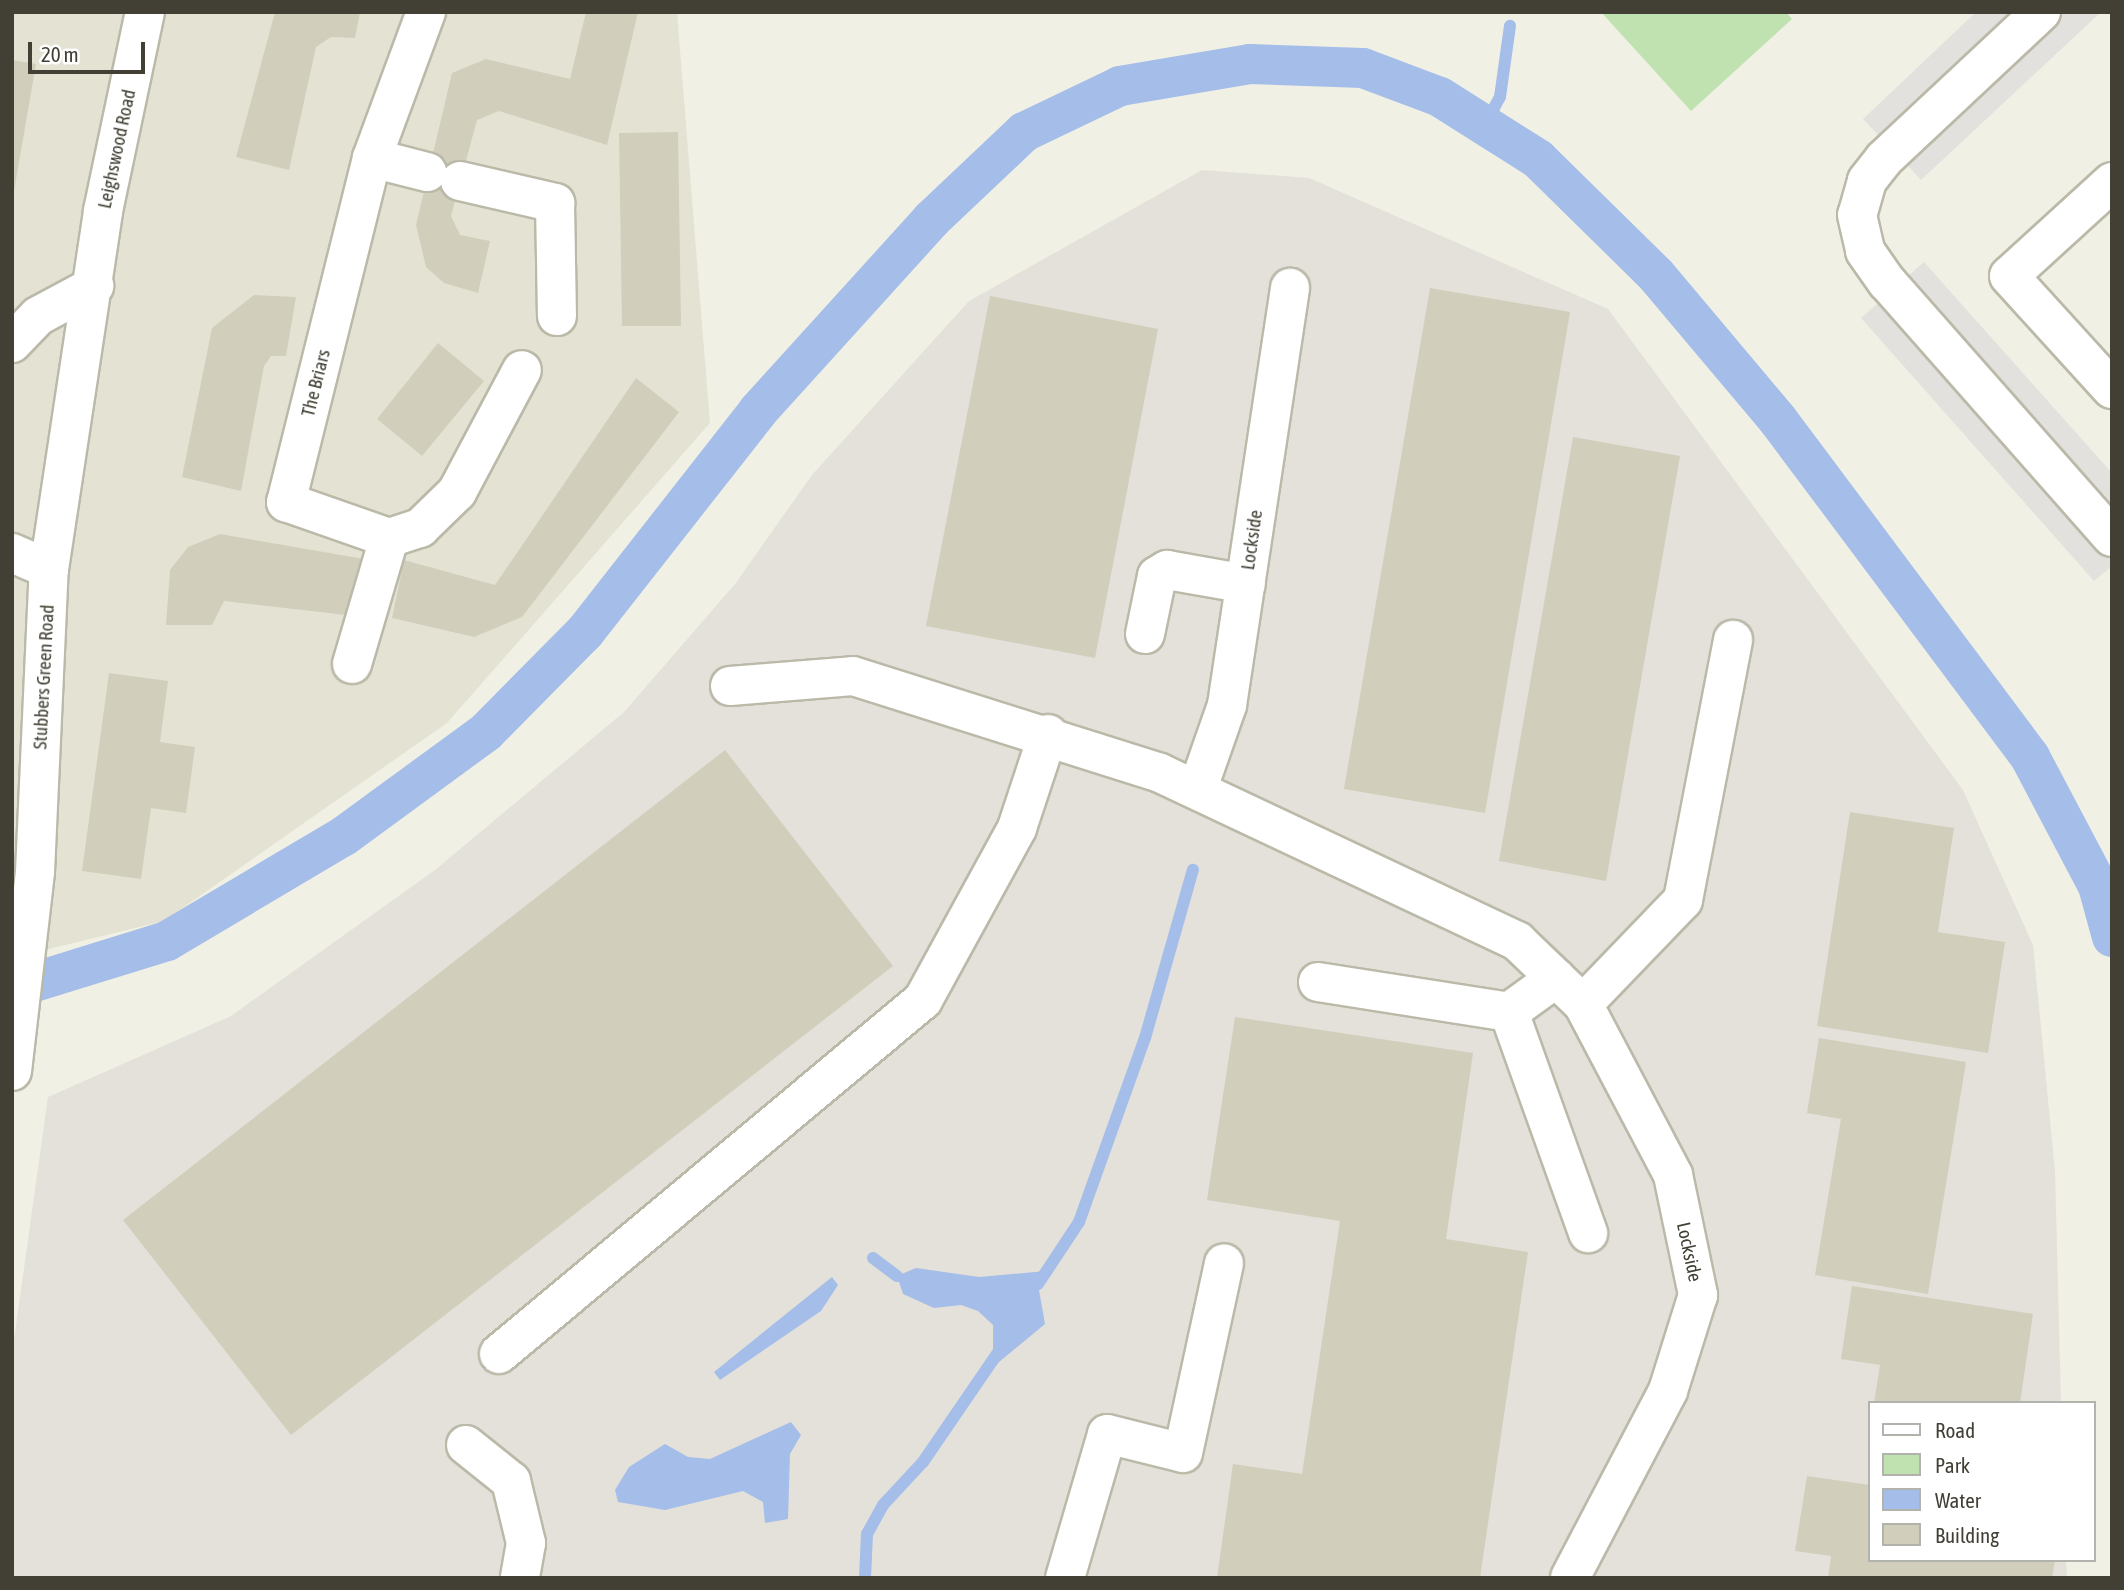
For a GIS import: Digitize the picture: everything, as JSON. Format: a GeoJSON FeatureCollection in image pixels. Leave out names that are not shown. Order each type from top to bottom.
{"type":"FeatureCollection","features":[{"type":"Feature","properties":{"kind":"street","name":"Leighswood Road"},"geometry":{"type":"LineString","coordinates":[[94,286],[103,211],[145,12]]}},
{"type":"Feature","properties":{"kind":"street","name":"The Briars"},"geometry":{"type":"LineString","coordinates":[[389,538],[286,502],[372,158],[426,12]]}},
{"type":"Feature","properties":{"kind":"street"},"geometry":{"type":"LineString","coordinates":[[2042,12],[1884,159],[1867,181],[1857,215],[1865,251],[1887,282],[2112,537]]}},
{"type":"Feature","properties":{"kind":"street"},"geometry":{"type":"LineString","coordinates":[[372,158],[555,203],[558,316]]}},
{"type":"Feature","properties":{"kind":"street"},"geometry":{"type":"LineString","coordinates":[[2112,182],[2009,276],[2112,389]]}},
{"type":"Feature","properties":{"kind":"street"},"geometry":{"type":"LineString","coordinates":[[12,343],[38,316],[94,286]]}},
{"type":"Feature","properties":{"kind":"street","name":"Stubbers Green Road"},"geometry":{"type":"LineString","coordinates":[[12,1070],[35,872],[49,569],[94,286]]}},
{"type":"Feature","properties":{"kind":"street","name":"Lockside"},"geometry":{"type":"LineString","coordinates":[[1198,788],[1227,705],[1290,288]]}},
{"type":"Feature","properties":{"kind":"street"},"geometry":{"type":"LineString","coordinates":[[352,664],[389,538],[420,527],[457,492],[522,370]]}},
{"type":"Feature","properties":{"kind":"street"},"geometry":{"type":"LineString","coordinates":[[12,553],[49,569]]}},
{"type":"Feature","properties":{"kind":"street"},"geometry":{"type":"LineString","coordinates":[[1145,634],[1157,576],[1167,570],[1245,584]]}},
{"type":"Feature","properties":{"kind":"street"},"geometry":{"type":"LineString","coordinates":[[1583,1004],[1682,900],[1733,640]]}},
{"type":"Feature","properties":{"kind":"street","name":"Lockside"},"geometry":{"type":"LineString","coordinates":[[730,686],[853,676],[1048,734],[1198,788],[1517,941],[1583,1004],[1672,1175],[1698,1295],[1668,1391],[1570,1578]]}},
{"type":"Feature","properties":{"kind":"street"},"geometry":{"type":"LineString","coordinates":[[499,1354],[923,1000],[1017,828],[1048,734]]}},
{"type":"Feature","properties":{"kind":"street"},"geometry":{"type":"LineString","coordinates":[[1318,982],[1509,1012],[1556,978]]}},
{"type":"Feature","properties":{"kind":"street"},"geometry":{"type":"LineString","coordinates":[[1509,1012],[1588,1233]]}},
{"type":"Feature","properties":{"kind":"street"},"geometry":{"type":"LineString","coordinates":[[1065,1578],[1107,1434],[1183,1453],[1224,1263]]}},
{"type":"Feature","properties":{"kind":"street"},"geometry":{"type":"LineString","coordinates":[[466,1445],[510,1481],[526,1543],[520,1578]]}},
{"type":"Feature","properties":{"kind":"shaded area"},"geometry":{"type":"Polygon","coordinates":[[[12,12],[677,12],[710,423],[447,723],[164,921],[12,958],[12,12]]]}},
{"type":"Feature","properties":{"kind":"shaded area"},"geometry":{"type":"Polygon","coordinates":[[[1976,12],[2021,12],[1884,141],[1863,119],[1976,12]]]}},
{"type":"Feature","properties":{"kind":"shaded area"},"geometry":{"type":"Polygon","coordinates":[[[2056,12],[2101,12],[1921,180],[1901,158],[2056,12]]]}},
{"type":"Feature","properties":{"kind":"shaded area"},"geometry":{"type":"Polygon","coordinates":[[[1202,170],[1309,178],[1608,309],[1963,790],[2033,945],[2055,1171],[2061,1401],[1868,1401],[1868,1562],[2066,1562],[2067,1578],[12,1578],[12,1354],[48,1097],[231,1016],[435,870],[624,712],[735,584],[812,475],[969,301],[1202,170]]]}},
{"type":"Feature","properties":{"kind":"shaded area"},"geometry":{"type":"Polygon","coordinates":[[[1924,262],[2112,473],[2112,519],[1901,282],[1924,262]]]}},
{"type":"Feature","properties":{"kind":"shaded area"},"geometry":{"type":"Polygon","coordinates":[[[1884,298],[2112,555],[2112,566],[2094,581],[1861,318],[1884,298]]]}},
{"type":"Feature","properties":{"kind":"green space"},"geometry":{"type":"Polygon","coordinates":[[[1601,12],[1786,12],[1792,19],[1691,111],[1601,12]]]}},
{"type":"Feature","properties":{"kind":"water"},"geometry":{"type":"Polygon","coordinates":[[[916,1268],[979,1277],[1046,1271],[1039,1290],[1045,1324],[993,1367],[993,1325],[978,1311],[961,1305],[934,1308],[903,1294],[897,1276],[916,1268]]]}},
{"type":"Feature","properties":{"kind":"water"},"geometry":{"type":"Polygon","coordinates":[[[832,1277],[838,1285],[821,1311],[720,1380],[714,1372],[832,1277]]]}},
{"type":"Feature","properties":{"kind":"water"},"geometry":{"type":"Polygon","coordinates":[[[791,1422],[801,1435],[790,1454],[788,1519],[765,1523],[763,1502],[743,1491],[665,1510],[618,1502],[615,1490],[629,1467],[665,1444],[688,1457],[710,1459],[791,1422]]]}},
{"type":"Feature","properties":{"kind":"building"},"geometry":{"type":"Polygon","coordinates":[[[275,12],[360,12],[355,38],[331,37],[316,47],[289,170],[236,157],[275,12]]]}},
{"type":"Feature","properties":{"kind":"building"},"geometry":{"type":"Polygon","coordinates":[[[586,12],[638,12],[607,145],[499,111],[477,120],[451,216],[460,235],[490,241],[478,293],[444,283],[426,267],[416,225],[452,73],[486,59],[570,79],[586,12]]]}},
{"type":"Feature","properties":{"kind":"building"},"geometry":{"type":"Polygon","coordinates":[[[12,60],[36,64],[14,191],[12,191],[12,60]]]}},
{"type":"Feature","properties":{"kind":"building"},"geometry":{"type":"Polygon","coordinates":[[[678,132],[681,326],[622,326],[619,133],[678,132]]]}},
{"type":"Feature","properties":{"kind":"building"},"geometry":{"type":"Polygon","coordinates":[[[1430,288],[1570,312],[1485,813],[1344,789],[1430,288]]]}},
{"type":"Feature","properties":{"kind":"building"},"geometry":{"type":"Polygon","coordinates":[[[254,295],[296,297],[286,356],[271,356],[264,366],[241,491],[182,477],[212,328],[254,295]]]}},
{"type":"Feature","properties":{"kind":"building"},"geometry":{"type":"Polygon","coordinates":[[[990,296],[1158,329],[1095,658],[926,626],[990,296]]]}},
{"type":"Feature","properties":{"kind":"building"},"geometry":{"type":"Polygon","coordinates":[[[438,343],[484,381],[422,456],[377,419],[438,343]]]}},
{"type":"Feature","properties":{"kind":"building"},"geometry":{"type":"Polygon","coordinates":[[[636,378],[679,412],[522,617],[474,637],[392,618],[404,560],[495,585],[636,378]]]}},
{"type":"Feature","properties":{"kind":"building"},"geometry":{"type":"Polygon","coordinates":[[[1573,437],[1680,456],[1606,881],[1499,861],[1573,437]]]}},
{"type":"Feature","properties":{"kind":"building"},"geometry":{"type":"Polygon","coordinates":[[[220,534],[370,560],[355,616],[224,601],[212,625],[166,625],[170,570],[188,547],[220,534]]]}},
{"type":"Feature","properties":{"kind":"building"},"geometry":{"type":"Polygon","coordinates":[[[109,673],[168,681],[160,742],[195,747],[186,813],[151,808],[141,879],[82,871],[109,673]]]}},
{"type":"Feature","properties":{"kind":"building"},"geometry":{"type":"Polygon","coordinates":[[[725,750],[893,966],[291,1435],[123,1220],[725,750]]]}},
{"type":"Feature","properties":{"kind":"building"},"geometry":{"type":"Polygon","coordinates":[[[1850,812],[1954,828],[1938,932],[2005,942],[1988,1053],[1817,1026],[1850,812]]]}},
{"type":"Feature","properties":{"kind":"building"},"geometry":{"type":"Polygon","coordinates":[[[1235,1017],[1473,1053],[1446,1239],[1528,1252],[1480,1578],[1217,1578],[1233,1464],[1302,1474],[1340,1221],[1207,1200],[1235,1017]]]}},
{"type":"Feature","properties":{"kind":"building"},"geometry":{"type":"Polygon","coordinates":[[[1819,1038],[1966,1062],[1928,1294],[1815,1275],[1841,1119],[1807,1113],[1819,1038]]]}},
{"type":"Feature","properties":{"kind":"building"},"geometry":{"type":"Polygon","coordinates":[[[1852,1286],[2033,1314],[2020,1401],[1874,1401],[1880,1365],[1841,1359],[1852,1286]]]}},
{"type":"Feature","properties":{"kind":"building"},"geometry":{"type":"Polygon","coordinates":[[[1807,1476],[1868,1485],[1868,1562],[2055,1562],[2052,1578],[1828,1578],[1831,1556],[1795,1551],[1807,1476]]]}},
{"type":"Feature","properties":{"kind":"waterway"},"geometry":{"type":"LineString","coordinates":[[1485,125],[1500,97],[1510,26]]}},
{"type":"Feature","properties":{"kind":"waterway"},"geometry":{"type":"LineString","coordinates":[[12,989],[167,941],[344,836],[486,732],[585,632],[758,411],[931,220],[1024,132],[1120,86],[1250,64],[1363,68],[1440,97],[1538,159],[1656,275],[1778,420],[2030,757],[2098,886],[2112,937]]}},
{"type":"Feature","properties":{"kind":"waterway"},"geometry":{"type":"LineString","coordinates":[[1038,1284],[1079,1222],[1145,1038],[1193,870]]}},
{"type":"Feature","properties":{"kind":"waterway"},"geometry":{"type":"LineString","coordinates":[[873,1258],[897,1276]]}},
{"type":"Feature","properties":{"kind":"waterway"},"geometry":{"type":"LineString","coordinates":[[865,1578],[867,1534],[883,1505],[923,1462],[999,1351]]}}]}
